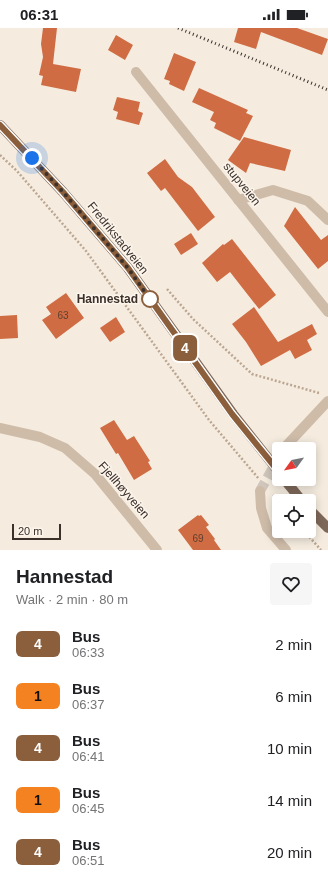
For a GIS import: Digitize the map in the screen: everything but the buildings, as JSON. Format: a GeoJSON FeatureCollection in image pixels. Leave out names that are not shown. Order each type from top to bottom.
{"type":"FeatureCollection","features":[{"type":"Feature","properties":{"kind":"main road","name":"Fredrikstadveien"},"geometry":{"type":"LineString","coordinates":[[0,125],[63,192],[128,268],[232,414],[272,463]]}},
{"type":"Feature","properties":{"kind":"main road"},"geometry":{"type":"LineString","coordinates":[[290,486],[296,494]]}},
{"type":"Feature","properties":{"kind":"main road"},"geometry":{"type":"LineString","coordinates":[[316,516],[328,528]]}},
{"type":"Feature","properties":{"kind":"street","name":"stupveien"},"geometry":{"type":"LineString","coordinates":[[136,72],[328,312]]}},
{"type":"Feature","properties":{"kind":"street"},"geometry":{"type":"LineString","coordinates":[[238,200],[273,190],[308,201],[328,220]]}},
{"type":"Feature","properties":{"kind":"street"},"geometry":{"type":"LineString","coordinates":[[289,442],[325,398]]}},
{"type":"Feature","properties":{"kind":"street","name":"Fjellhøyveien"},"geometry":{"type":"LineString","coordinates":[[0,428],[40,437],[65,448],[95,474],[158,550]]}},
{"type":"Feature","properties":{"kind":"street"},"geometry":{"type":"LineString","coordinates":[[264,488],[261,508],[267,528],[286,550]]}},
{"type":"Feature","properties":{"kind":"path"},"geometry":{"type":"LineString","coordinates":[[0,155],[17,171],[86,251],[209,420],[264,488],[272,495]]}},
{"type":"Feature","properties":{"kind":"path"},"geometry":{"type":"LineString","coordinates":[[167,289],[193,319],[252,374],[315,391],[325,398]]}},
{"type":"Feature","properties":{"kind":"path"},"geometry":{"type":"LineString","coordinates":[[310,538],[321,550]]}},
{"type":"Feature","properties":{"kind":"tunnel"},"geometry":{"type":"LineString","coordinates":[[260,491],[272,470]]}},
{"type":"Feature","properties":{"kind":"railway"},"geometry":{"type":"LineString","coordinates":[[178,28],[328,90]]}},
{"type":"Feature","properties":{"kind":"bus line","name":"4"},"geometry":{"type":"LineString","coordinates":[[0,125],[63,192],[128,268],[232,414],[272,463]]}},
{"type":"Feature","properties":{"kind":"place","name":"Hannestad"},"geometry":{"type":"Point","coordinates":[150,299]}},
{"type":"Feature","properties":{"kind":"route"},"geometry":{"type":"LineString","coordinates":[[32,158],[128,268],[154,305],[150,299]]}}]}
